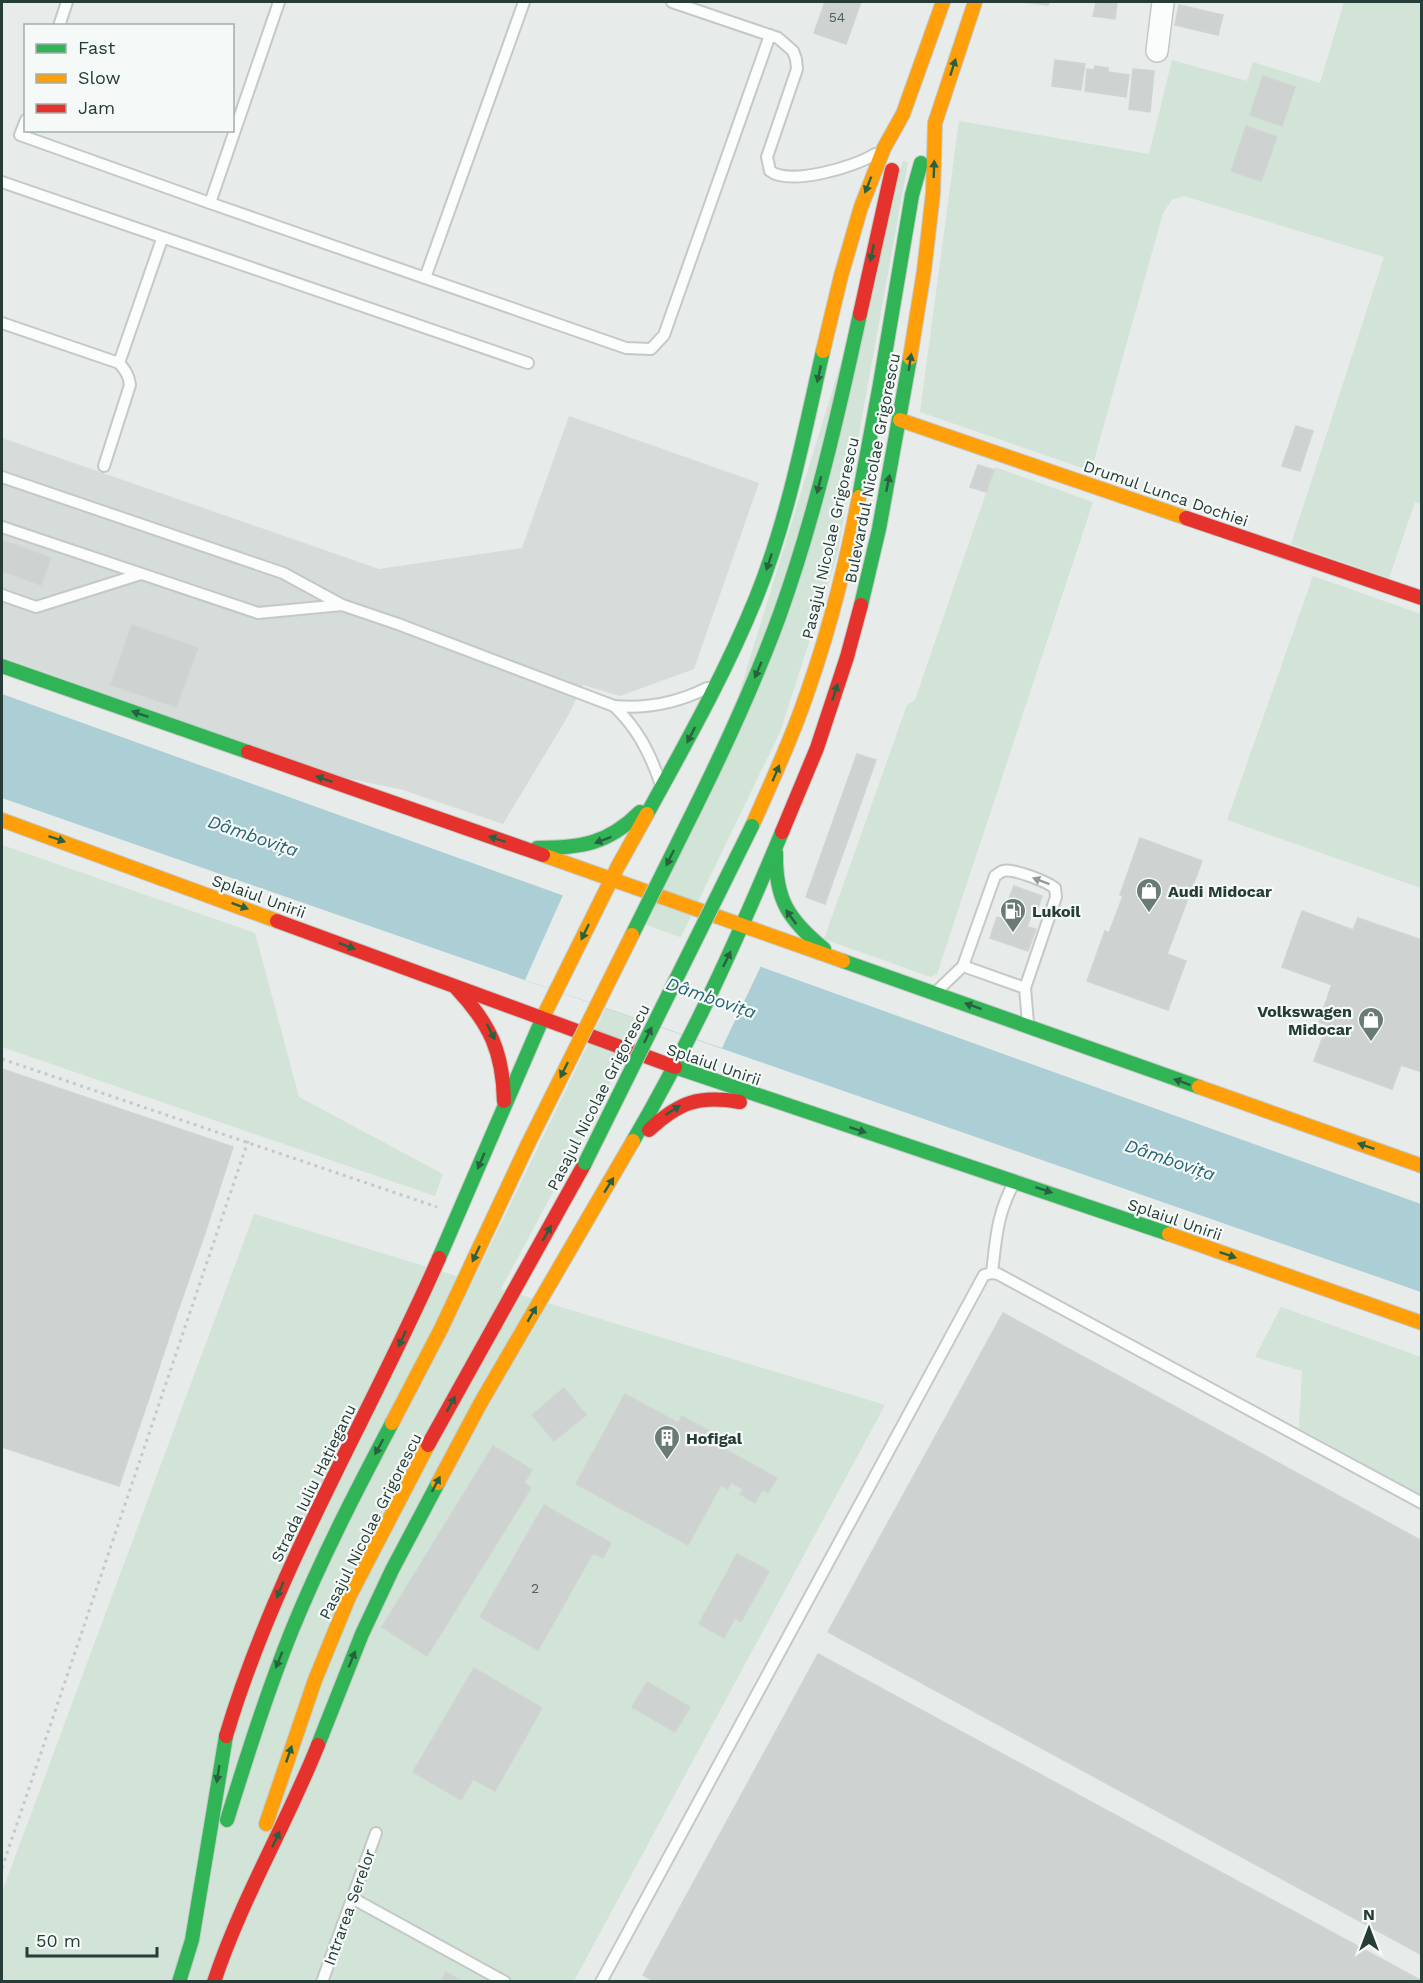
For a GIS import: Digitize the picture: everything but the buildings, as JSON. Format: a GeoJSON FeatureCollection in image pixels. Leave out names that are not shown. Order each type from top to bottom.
{"type":"FeatureCollection","features":[{"type":"Feature","properties":{"kind":"main road"},"geometry":{"type":"LineString","coordinates":[[611,879],[718,682],[756,598],[781,526],[865,193],[884,148],[903,114],[943,2]]}},
{"type":"Feature","properties":{"kind":"main road","name":"Bulevardul Nicolae Grigorescu"},"geometry":{"type":"LineString","coordinates":[[675,1068],[743,927],[817,748],[847,657],[872,562],[900,420],[931,216],[935,123],[975,2]]}},
{"type":"Feature","properties":{"kind":"main road","name":"Pasajul Nicolae Grigorescu"},"geometry":{"type":"LineString","coordinates":[[192,1940],[248,1749],[288,1639],[345,1511],[441,1328],[528,1144],[725,747],[771,638],[803,544],[834,428],[903,114]]}},
{"type":"Feature","properties":{"kind":"main road","name":"Pasajul Nicolae Grigorescu"},"geometry":{"type":"LineString","coordinates":[[225,1949],[296,1734],[349,1597],[426,1448],[585,1163],[752,826],[798,719],[837,592],[863,477],[912,195],[935,123]]}},
{"type":"Feature","properties":{"kind":"main road","name":"Drumul Lunca Dochiei"},"geometry":{"type":"LineString","coordinates":[[900,420],[1422,598]]}},
{"type":"Feature","properties":{"kind":"main road"},"geometry":{"type":"LineString","coordinates":[[2,666],[1422,1166]]}},
{"type":"Feature","properties":{"kind":"main road"},"geometry":{"type":"LineString","coordinates":[[522,848],[567,847],[599,843],[627,825],[662,788]]}},
{"type":"Feature","properties":{"kind":"main road","name":"Splaiul Unirii"},"geometry":{"type":"LineString","coordinates":[[2,820],[675,1068],[1015,1181],[1422,1323]]}},
{"type":"Feature","properties":{"kind":"main road"},"geometry":{"type":"LineString","coordinates":[[776,847],[776,876],[781,902],[797,926],[833,957]]}},
{"type":"Feature","properties":{"kind":"main road","name":"Strada Iuliu Hațieganu"},"geometry":{"type":"LineString","coordinates":[[179,1982],[192,1940],[219,1768],[230,1721],[245,1676],[294,1557],[396,1353],[542,1020],[611,879]]}},
{"type":"Feature","properties":{"kind":"main road"},"geometry":{"type":"LineString","coordinates":[[454,987],[479,1013],[495,1041],[503,1074],[504,1107]]}},
{"type":"Feature","properties":{"kind":"main road"},"geometry":{"type":"LineString","coordinates":[[214,1982],[225,1949],[304,1779],[362,1634],[406,1541],[512,1348],[630,1150],[675,1068]]}},
{"type":"Feature","properties":{"kind":"main road"},"geometry":{"type":"LineString","coordinates":[[630,1150],[670,1111],[692,1100],[703,1098],[726,1100],[802,1112]]}},
{"type":"Feature","properties":{"kind":"street"},"geometry":{"type":"LineString","coordinates":[[1157,51],[1163,2]]}},
{"type":"Feature","properties":{"kind":"lane"},"geometry":{"type":"LineString","coordinates":[[60,24],[67,2]]}},
{"type":"Feature","properties":{"kind":"lane"},"geometry":{"type":"LineString","coordinates":[[210,202],[279,2]]}},
{"type":"Feature","properties":{"kind":"lane"},"geometry":{"type":"LineString","coordinates":[[425,278],[524,2]]}},
{"type":"Feature","properties":{"kind":"lane"},"geometry":{"type":"LineString","coordinates":[[672,2],[770,35],[787,44],[793,51],[797,69],[767,157],[770,171],[775,175],[828,172],[858,163],[884,148]]}},
{"type":"Feature","properties":{"kind":"lane"},"geometry":{"type":"LineString","coordinates":[[24,125],[20,135],[626,348],[651,349],[664,335],[770,35]]}},
{"type":"Feature","properties":{"kind":"lane"},"geometry":{"type":"LineString","coordinates":[[2,182],[162,239],[528,363]]}},
{"type":"Feature","properties":{"kind":"lane"},"geometry":{"type":"LineString","coordinates":[[118,363],[162,239]]}},
{"type":"Feature","properties":{"kind":"lane"},"geometry":{"type":"LineString","coordinates":[[2,322],[118,363],[129,378],[130,385],[104,466]]}},
{"type":"Feature","properties":{"kind":"lane"},"geometry":{"type":"LineString","coordinates":[[2,477],[283,573],[342,605],[614,706],[635,708],[655,706],[692,695],[718,682]]}},
{"type":"Feature","properties":{"kind":"lane"},"geometry":{"type":"LineString","coordinates":[[2,527],[258,613],[342,605]]}},
{"type":"Feature","properties":{"kind":"lane"},"geometry":{"type":"LineString","coordinates":[[2,595],[36,607],[141,574]]}},
{"type":"Feature","properties":{"kind":"lane"},"geometry":{"type":"LineString","coordinates":[[614,706],[630,722],[641,738],[662,788]]}},
{"type":"Feature","properties":{"kind":"lane"},"geometry":{"type":"LineString","coordinates":[[935,993],[963,966],[995,876],[1002,871],[1010,870],[1048,883],[1055,888],[1056,897],[1025,988],[1028,1026]]}},
{"type":"Feature","properties":{"kind":"lane"},"geometry":{"type":"LineString","coordinates":[[963,966],[1025,988]]}},
{"type":"Feature","properties":{"kind":"lane"},"geometry":{"type":"LineString","coordinates":[[992,1273],[997,1225],[1004,1202],[1015,1181]]}},
{"type":"Feature","properties":{"kind":"lane"},"geometry":{"type":"LineString","coordinates":[[601,1982],[984,1275],[998,1274],[1422,1503]]}},
{"type":"Feature","properties":{"kind":"lane","name":"Intrarea Serelor"},"geometry":{"type":"LineString","coordinates":[[322,1982],[376,1833]]}},
{"type":"Feature","properties":{"kind":"lane"},"geometry":{"type":"LineString","coordinates":[[352,1898],[506,1982]]}},
{"type":"Feature","properties":{"kind":"path"},"geometry":{"type":"LineString","coordinates":[[2,1059],[458,1214]]}},
{"type":"Feature","properties":{"kind":"path"},"geometry":{"type":"LineString","coordinates":[[2,1869],[248,1141]]}},
{"type":"Feature","properties":{"kind":"shaded area"},"geometry":{"type":"Polygon","coordinates":[[[569,416],[759,483],[694,669],[620,696],[583,685],[568,716],[503,824],[403,790],[342,777],[2,657],[2,438],[379,569],[522,548],[569,416]]]}},
{"type":"Feature","properties":{"kind":"green space"},"geometry":{"type":"Polygon","coordinates":[[[1344,2],[1421,2],[1421,504],[1415,502],[1389,578],[1291,544],[1384,257],[1184,196],[1172,200],[1163,213],[1091,471],[920,412],[959,121],[1149,154],[1172,60],[1247,81],[1253,62],[1320,83],[1344,2]]]}},
{"type":"Feature","properties":{"kind":"green space"},"geometry":{"type":"Polygon","coordinates":[[[903,161],[908,162],[837,556],[780,732],[596,1112],[501,1289],[885,1405],[574,1981],[2,1981],[2,1892],[254,1214],[473,1281],[706,801],[903,161]]]}},
{"type":"Feature","properties":{"kind":"green space"},"geometry":{"type":"Polygon","coordinates":[[[995,467],[1093,502],[937,974],[931,977],[824,939],[907,705],[915,700],[995,467]]]}},
{"type":"Feature","properties":{"kind":"green space"},"geometry":{"type":"Polygon","coordinates":[[[1313,576],[1421,614],[1421,888],[1227,820],[1313,576]]]}},
{"type":"Feature","properties":{"kind":"green space"},"geometry":{"type":"Polygon","coordinates":[[[2,845],[255,933],[299,1097],[443,1174],[435,1196],[2,1047],[2,845]]]}},
{"type":"Feature","properties":{"kind":"green space"},"geometry":{"type":"Polygon","coordinates":[[[1281,1307],[1421,1357],[1421,1495],[1299,1428],[1302,1371],[1255,1357],[1281,1307]]]}},
{"type":"Feature","properties":{"kind":"water","name":"Dâmbovița"},"geometry":{"type":"Polygon","coordinates":[[[2,694],[1421,1204],[1421,1292],[2,798],[2,694]]]}},
{"type":"Feature","properties":{"kind":"pier"},"geometry":{"type":"Polygon","coordinates":[[[563,895],[761,966],[722,1048],[525,980],[563,895]]]}},
{"type":"Feature","properties":{"kind":"traffic: fast"},"geometry":{"type":"LineString","coordinates":[[859,497],[912,195],[921,163]]}},
{"type":"Feature","properties":{"kind":"traffic: fast"},"geometry":{"type":"LineString","coordinates":[[696,806],[751,687],[793,577],[825,465],[860,314]]}},
{"type":"Feature","properties":{"kind":"traffic: fast"},"geometry":{"type":"LineString","coordinates":[[647,814],[719,680],[756,598],[786,507],[823,351]]}},
{"type":"Feature","properties":{"kind":"traffic: fast"},"geometry":{"type":"LineString","coordinates":[[861,605],[879,529],[910,358]]}},
{"type":"Feature","properties":{"kind":"traffic: fast"},"geometry":{"type":"LineString","coordinates":[[2,666],[248,752]]}},
{"type":"Feature","properties":{"kind":"traffic: fast"},"geometry":{"type":"LineString","coordinates":[[632,935],[696,806]]}},
{"type":"Feature","properties":{"kind":"traffic: fast"},"geometry":{"type":"LineString","coordinates":[[537,848],[567,847],[593,842],[617,831],[640,812]]}},
{"type":"Feature","properties":{"kind":"traffic: fast"},"geometry":{"type":"LineString","coordinates":[[585,1163],[752,826]]}},
{"type":"Feature","properties":{"kind":"traffic: fast"},"geometry":{"type":"LineString","coordinates":[[633,1141],[675,1066],[713,989],[782,832]]}},
{"type":"Feature","properties":{"kind":"traffic: fast"},"geometry":{"type":"LineString","coordinates":[[776,853],[778,884],[786,908],[802,928],[824,949]]}},
{"type":"Feature","properties":{"kind":"traffic: fast"},"geometry":{"type":"LineString","coordinates":[[843,961],[1199,1087]]}},
{"type":"Feature","properties":{"kind":"traffic: fast"},"geometry":{"type":"LineString","coordinates":[[439,1258],[544,1015]]}},
{"type":"Feature","properties":{"kind":"traffic: fast"},"geometry":{"type":"LineString","coordinates":[[675,1067],[1169,1234]]}},
{"type":"Feature","properties":{"kind":"traffic: fast"},"geometry":{"type":"LineString","coordinates":[[227,1820],[266,1700],[292,1630],[339,1525],[392,1423]]}},
{"type":"Feature","properties":{"kind":"traffic: fast"},"geometry":{"type":"LineString","coordinates":[[318,1745],[362,1634],[392,1570],[438,1483]]}},
{"type":"Feature","properties":{"kind":"traffic: fast"},"geometry":{"type":"LineString","coordinates":[[179,1982],[192,1940],[226,1736]]}},
{"type":"Feature","properties":{"kind":"traffic: slow"},"geometry":{"type":"LineString","coordinates":[[823,351],[861,207],[884,148],[903,114],[943,2]]}},
{"type":"Feature","properties":{"kind":"traffic: slow"},"geometry":{"type":"LineString","coordinates":[[910,358],[924,271],[933,193],[935,123],[975,2]]}},
{"type":"Feature","properties":{"kind":"traffic: slow"},"geometry":{"type":"LineString","coordinates":[[900,420],[1186,518]]}},
{"type":"Feature","properties":{"kind":"traffic: slow"},"geometry":{"type":"LineString","coordinates":[[752,826],[789,741],[818,660],[848,552],[859,497]]}},
{"type":"Feature","properties":{"kind":"traffic: slow"},"geometry":{"type":"LineString","coordinates":[[544,1015],[617,868],[647,814]]}},
{"type":"Feature","properties":{"kind":"traffic: slow"},"geometry":{"type":"LineString","coordinates":[[2,820],[277,921]]}},
{"type":"Feature","properties":{"kind":"traffic: slow"},"geometry":{"type":"LineString","coordinates":[[543,855],[843,961]]}},
{"type":"Feature","properties":{"kind":"traffic: slow"},"geometry":{"type":"LineString","coordinates":[[528,1144],[632,935]]}},
{"type":"Feature","properties":{"kind":"traffic: slow"},"geometry":{"type":"LineString","coordinates":[[1199,1087],[1422,1166]]}},
{"type":"Feature","properties":{"kind":"traffic: slow"},"geometry":{"type":"LineString","coordinates":[[438,1483],[480,1404],[633,1141]]}},
{"type":"Feature","properties":{"kind":"traffic: slow"},"geometry":{"type":"LineString","coordinates":[[392,1423],[441,1329],[528,1144]]}},
{"type":"Feature","properties":{"kind":"traffic: slow"},"geometry":{"type":"LineString","coordinates":[[1169,1234],[1422,1323]]}},
{"type":"Feature","properties":{"kind":"traffic: slow"},"geometry":{"type":"LineString","coordinates":[[266,1824],[315,1680],[349,1597],[428,1445]]}},
{"type":"Feature","properties":{"kind":"traffic: jam"},"geometry":{"type":"LineString","coordinates":[[860,314],[892,170]]}},
{"type":"Feature","properties":{"kind":"traffic: jam"},"geometry":{"type":"LineString","coordinates":[[1186,518],[1422,598]]}},
{"type":"Feature","properties":{"kind":"traffic: jam"},"geometry":{"type":"LineString","coordinates":[[782,832],[817,748],[847,657],[861,605]]}},
{"type":"Feature","properties":{"kind":"traffic: jam"},"geometry":{"type":"LineString","coordinates":[[248,752],[543,855]]}},
{"type":"Feature","properties":{"kind":"traffic: jam"},"geometry":{"type":"LineString","coordinates":[[277,921],[675,1067]]}},
{"type":"Feature","properties":{"kind":"traffic: jam"},"geometry":{"type":"LineString","coordinates":[[457,989],[478,1014],[493,1040],[501,1068],[504,1101]]}},
{"type":"Feature","properties":{"kind":"traffic: jam"},"geometry":{"type":"LineString","coordinates":[[649,1130],[670,1113],[690,1103],[713,1099],[740,1102]]}},
{"type":"Feature","properties":{"kind":"traffic: jam"},"geometry":{"type":"LineString","coordinates":[[428,1445],[585,1163]]}},
{"type":"Feature","properties":{"kind":"traffic: jam"},"geometry":{"type":"LineString","coordinates":[[226,1736],[247,1674],[297,1553],[439,1258]]}},
{"type":"Feature","properties":{"kind":"traffic: jam"},"geometry":{"type":"LineString","coordinates":[[214,1982],[250,1892],[318,1745]]}},
{"type":"Feature","properties":{"kind":"place","name":"Audi Midocar"},"geometry":{"type":"Point","coordinates":[1149,914]}},
{"type":"Feature","properties":{"kind":"place","name":"Lukoil"},"geometry":{"type":"Point","coordinates":[1013,934]}},
{"type":"Feature","properties":{"kind":"place","name":"Volkswagen Midocar"},"geometry":{"type":"Point","coordinates":[1371,1043]}},
{"type":"Feature","properties":{"kind":"place","name":"Hofigal"},"geometry":{"type":"Point","coordinates":[667,1461]}}]}
